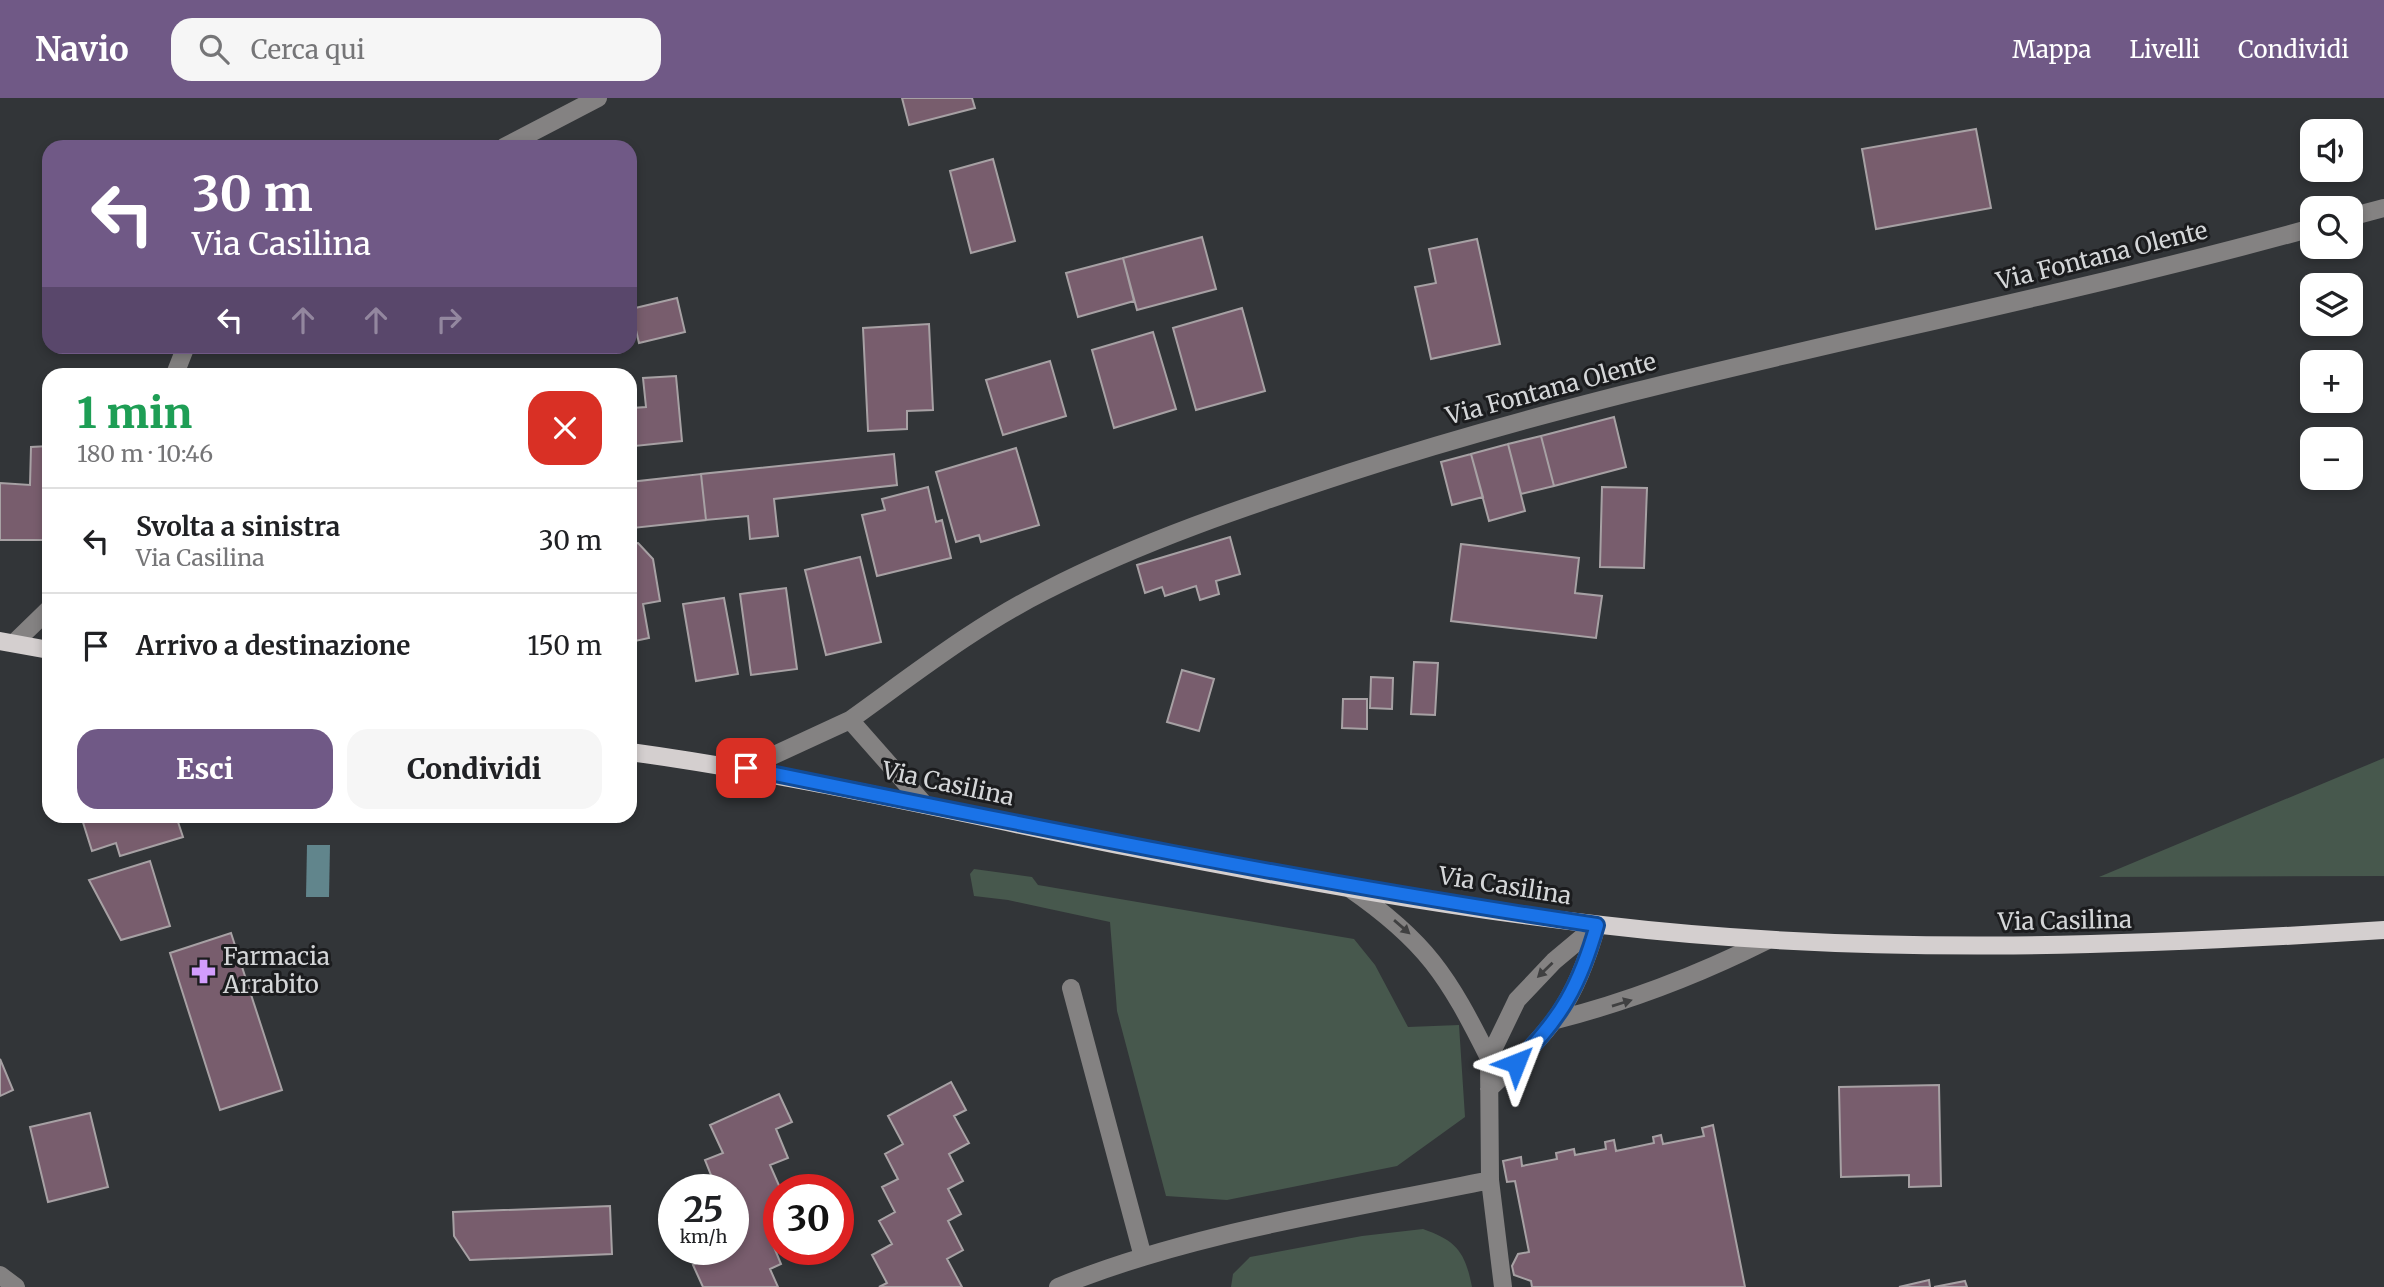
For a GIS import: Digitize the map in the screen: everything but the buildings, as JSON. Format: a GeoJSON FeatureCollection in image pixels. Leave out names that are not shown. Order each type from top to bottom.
{"type":"FeatureCollection","features":[{"type":"Feature","properties":{"kind":"main road"},"geometry":{"type":"LineString","coordinates":[[7,642],[42,649]]}},
{"type":"Feature","properties":{"kind":"main road","name":"Via Casilina"},"geometry":{"type":"LineString","coordinates":[[637,753],[746,768],[1131,847],[1347,886],[1597,925],[1766,941],[1877,946],[2053,947],[2384,930]]}},
{"type":"Feature","properties":{"kind":"street"},"geometry":{"type":"LineString","coordinates":[[517,140],[597,98]]}},
{"type":"Feature","properties":{"kind":"street"},"geometry":{"type":"LineString","coordinates":[[2363,214],[2384,208]]}},
{"type":"Feature","properties":{"kind":"street","name":"Via Fontana Olente"},"geometry":{"type":"LineString","coordinates":[[746,768],[850,720],[974,632],[1043,592],[1126,553],[1283,494],[1560,410],[2056,294],[2300,231]]}},
{"type":"Feature","properties":{"kind":"street"},"geometry":{"type":"LineString","coordinates":[[7,642],[42,614]]}},
{"type":"Feature","properties":{"kind":"street"},"geometry":{"type":"LineString","coordinates":[[850,720],[925,805]]}},
{"type":"Feature","properties":{"kind":"street"},"geometry":{"type":"LineString","coordinates":[[1347,886],[1387,914],[1423,948],[1455,993],[1489,1058]]}},
{"type":"Feature","properties":{"kind":"street"},"geometry":{"type":"LineString","coordinates":[[1489,1089],[1556,1020],[1579,982],[1597,925]]}},
{"type":"Feature","properties":{"kind":"street"},"geometry":{"type":"LineString","coordinates":[[1503,1287],[1490,1180],[1489,1058],[1517,1000],[1554,961],[1597,925]]}},
{"type":"Feature","properties":{"kind":"street"},"geometry":{"type":"LineString","coordinates":[[1556,1020],[1655,992],[1700,974],[1766,941]]}},
{"type":"Feature","properties":{"kind":"street"},"geometry":{"type":"LineString","coordinates":[[1071,988],[1143,1257]]}},
{"type":"Feature","properties":{"kind":"street"},"geometry":{"type":"LineString","coordinates":[[1058,1287],[1143,1257],[1490,1180]]}},
{"type":"Feature","properties":{"kind":"street"},"geometry":{"type":"LineString","coordinates":[[0,1275],[16,1287]]}},
{"type":"Feature","properties":{"kind":"green space"},"geometry":{"type":"Polygon","coordinates":[[[2384,758],[2384,876],[2099,877],[2384,758]]]}},
{"type":"Feature","properties":{"kind":"green space"},"geometry":{"type":"Polygon","coordinates":[[[974,869],[1032,877],[1038,885],[1354,939],[1375,965],[1408,1027],[1459,1025],[1465,1117],[1397,1166],[1227,1200],[1166,1196],[1117,1011],[1110,922],[1008,900],[974,896],[970,874],[974,869]]]}},
{"type":"Feature","properties":{"kind":"green space"},"geometry":{"type":"Polygon","coordinates":[[[1423,1229],[1444,1238],[1458,1249],[1472,1287],[1231,1287],[1233,1274],[1250,1257],[1362,1236],[1423,1229]]]}},
{"type":"Feature","properties":{"kind":"water"},"geometry":{"type":"Polygon","coordinates":[[[307,845],[330,845],[329,897],[306,897],[307,845]]]}},
{"type":"Feature","properties":{"kind":"place","name":"Farmacia Arrabito"},"geometry":{"type":"Point","coordinates":[203,971]}},
{"type":"Feature","properties":{"kind":"route"},"geometry":{"type":"LineString","coordinates":[[746,768],[1131,847],[1347,886],[1597,925],[1576,990],[1556,1020],[1516,1063]]}}]}
